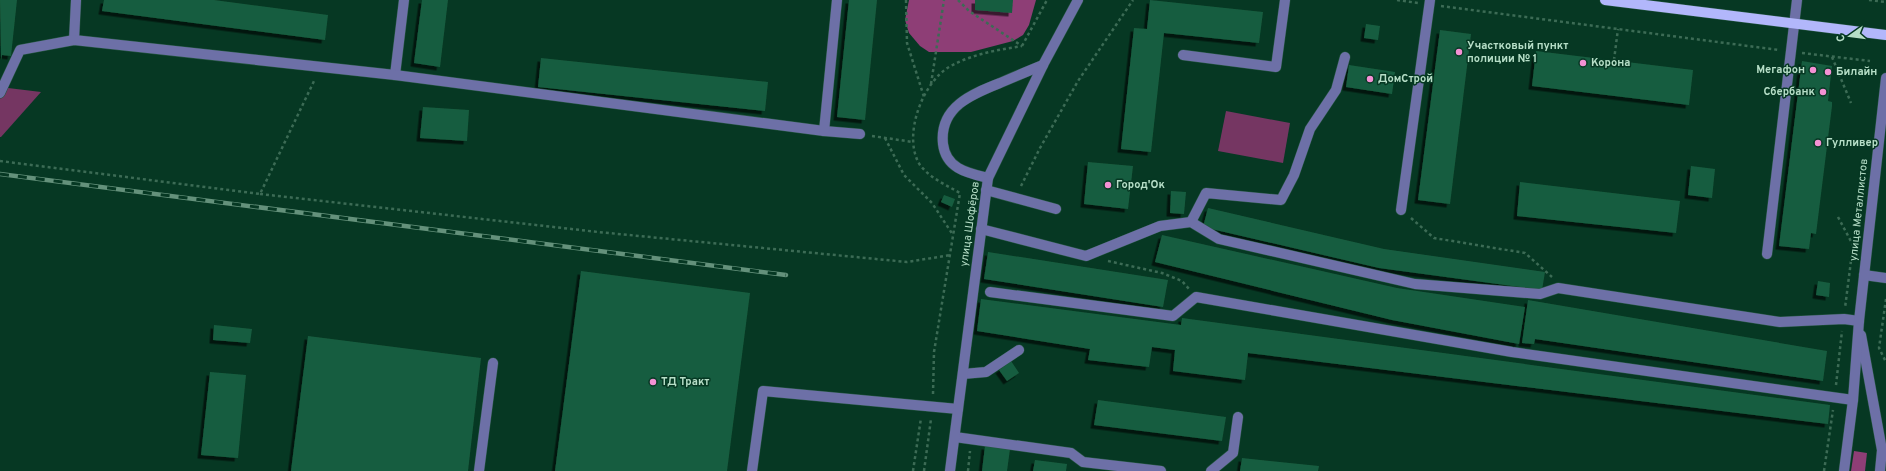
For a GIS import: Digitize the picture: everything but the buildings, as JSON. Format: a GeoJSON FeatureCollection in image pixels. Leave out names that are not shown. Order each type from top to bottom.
{"type":"FeatureCollection","features":[{"type":"Feature","properties":{"kind":"main road"},"geometry":{"type":"LineString","coordinates":[[1605,0],[1886,35]]}},
{"type":"Feature","properties":{"kind":"street"},"geometry":{"type":"LineString","coordinates":[[74,40],[76,0]]}},
{"type":"Feature","properties":{"kind":"street"},"geometry":{"type":"LineString","coordinates":[[395,75],[404,0]]}},
{"type":"Feature","properties":{"kind":"street"},"geometry":{"type":"LineString","coordinates":[[824,131],[837,0]]}},
{"type":"Feature","properties":{"kind":"street","name":"улица Шофёров"},"geometry":{"type":"LineString","coordinates":[[950,471],[988,178],[1043,65],[1078,0]]}},
{"type":"Feature","properties":{"kind":"street"},"geometry":{"type":"LineString","coordinates":[[1183,55],[1276,67],[1285,0]]}},
{"type":"Feature","properties":{"kind":"street"},"geometry":{"type":"LineString","coordinates":[[1768,254],[1797,0]]}},
{"type":"Feature","properties":{"kind":"street"},"geometry":{"type":"LineString","coordinates":[[1401,210],[1429,2]]}},
{"type":"Feature","properties":{"kind":"street"},"geometry":{"type":"LineString","coordinates":[[0,93],[20,50],[74,40],[395,75],[824,131],[860,134]]}},
{"type":"Feature","properties":{"kind":"street"},"geometry":{"type":"LineString","coordinates":[[1191,222],[1206,193],[1281,200],[1294,175],[1310,129],[1336,90],[1345,57]]}},
{"type":"Feature","properties":{"kind":"street"},"geometry":{"type":"LineString","coordinates":[[988,178],[965,172],[954,166],[948,159],[944,151],[944,126],[950,114],[958,104],[970,95],[1043,65]]}},
{"type":"Feature","properties":{"kind":"street","name":"улица Металлистов"},"geometry":{"type":"LineString","coordinates":[[1844,471],[1853,400],[1864,275],[1883,136],[1886,78]]}},
{"type":"Feature","properties":{"kind":"street"},"geometry":{"type":"LineString","coordinates":[[986,190],[1056,210]]}},
{"type":"Feature","properties":{"kind":"street"},"geometry":{"type":"LineString","coordinates":[[981,229],[1086,256],[1160,226],[1191,222],[1219,239],[1415,284],[1540,294],[1558,288],[1780,322],[1844,318],[1859,321]]}},
{"type":"Feature","properties":{"kind":"street"},"geometry":{"type":"LineString","coordinates":[[1864,275],[1886,278]]}},
{"type":"Feature","properties":{"kind":"street"},"geometry":{"type":"LineString","coordinates":[[990,292],[1173,316],[1196,298],[1512,352],[1834,396],[1853,400]]}},
{"type":"Feature","properties":{"kind":"street","name":"улица Металлистов"},"geometry":{"type":"LineString","coordinates":[[1859,321],[1884,450],[1880,471]]}},
{"type":"Feature","properties":{"kind":"street"},"geometry":{"type":"LineString","coordinates":[[963,374],[986,372],[1019,350]]}},
{"type":"Feature","properties":{"kind":"street"},"geometry":{"type":"LineString","coordinates":[[479,471],[493,363]]}},
{"type":"Feature","properties":{"kind":"street"},"geometry":{"type":"LineString","coordinates":[[752,471],[763,391],[958,409]]}},
{"type":"Feature","properties":{"kind":"street"},"geometry":{"type":"LineString","coordinates":[[1211,471],[1233,453],[1238,417]]}},
{"type":"Feature","properties":{"kind":"street"},"geometry":{"type":"LineString","coordinates":[[955,437],[1071,453],[1083,462],[1161,471]]}},
{"type":"Feature","properties":{"kind":"path"},"geometry":{"type":"LineString","coordinates":[[906,0],[907,43],[924,97]]}},
{"type":"Feature","properties":{"kind":"path"},"geometry":{"type":"LineString","coordinates":[[931,84],[944,0]]}},
{"type":"Feature","properties":{"kind":"path"},"geometry":{"type":"LineString","coordinates":[[958,0],[969,11],[1022,46],[1047,0]]}},
{"type":"Feature","properties":{"kind":"path"},"geometry":{"type":"LineString","coordinates":[[1014,199],[1040,148],[1078,82],[1133,0]]}},
{"type":"Feature","properties":{"kind":"path"},"geometry":{"type":"LineString","coordinates":[[1397,0],[1429,2],[1618,29],[1870,61]]}},
{"type":"Feature","properties":{"kind":"path"},"geometry":{"type":"LineString","coordinates":[[1869,0],[1886,2]]}},
{"type":"Feature","properties":{"kind":"path"},"geometry":{"type":"LineString","coordinates":[[1614,60],[1618,29]]}},
{"type":"Feature","properties":{"kind":"path"},"geometry":{"type":"LineString","coordinates":[[1832,57],[1851,103]]}},
{"type":"Feature","properties":{"kind":"path"},"geometry":{"type":"LineString","coordinates":[[260,194],[321,67]]}},
{"type":"Feature","properties":{"kind":"path"},"geometry":{"type":"LineString","coordinates":[[860,134],[913,142]]}},
{"type":"Feature","properties":{"kind":"path"},"geometry":{"type":"LineString","coordinates":[[885,138],[904,175],[932,203],[953,236]]}},
{"type":"Feature","properties":{"kind":"path"},"geometry":{"type":"LineString","coordinates":[[0,161],[260,194],[598,232],[907,262],[951,255]]}},
{"type":"Feature","properties":{"kind":"path"},"geometry":{"type":"LineString","coordinates":[[924,471],[928,406],[934,352],[960,193]]}},
{"type":"Feature","properties":{"kind":"path"},"geometry":{"type":"LineString","coordinates":[[1401,210],[1434,238],[1525,253],[1565,289]]}},
{"type":"Feature","properties":{"kind":"path"},"geometry":{"type":"LineString","coordinates":[[1824,471],[1853,245],[1838,217]]}},
{"type":"Feature","properties":{"kind":"path"},"geometry":{"type":"LineString","coordinates":[[1086,256],[1162,273],[1182,281],[1196,298]]}},
{"type":"Feature","properties":{"kind":"path"},"geometry":{"type":"LineString","coordinates":[[1886,299],[1879,348],[1886,362]]}},
{"type":"Feature","properties":{"kind":"path"},"geometry":{"type":"LineString","coordinates":[[913,471],[928,406]]}},
{"type":"Feature","properties":{"kind":"path"},"geometry":{"type":"LineString","coordinates":[[968,471],[972,440]]}},
{"type":"Feature","properties":{"kind":"shaded area"},"geometry":{"type":"Polygon","coordinates":[[[909,0],[1036,0],[1029,25],[1023,35],[1013,41],[971,52],[929,52],[920,46],[909,33],[905,20],[909,0]]]}},
{"type":"Feature","properties":{"kind":"shaded area"},"geometry":{"type":"Polygon","coordinates":[[[0,87],[41,92],[1,137],[0,137],[0,87]]]}},
{"type":"Feature","properties":{"kind":"shaded area"},"geometry":{"type":"Polygon","coordinates":[[[1226,111],[1290,123],[1283,163],[1218,151],[1226,111]]]}},
{"type":"Feature","properties":{"kind":"shaded area"},"geometry":{"type":"Polygon","coordinates":[[[1854,451],[1867,453],[1865,471],[1851,471],[1854,451]]]}},
{"type":"Feature","properties":{"kind":"railway"},"geometry":{"type":"LineString","coordinates":[[0,174],[786,275]]}},
{"type":"Feature","properties":{"kind":"place","name":"Участковый пункт полиции № 1"},"geometry":{"type":"Point","coordinates":[1459,52]}},
{"type":"Feature","properties":{"kind":"place","name":"Корона"},"geometry":{"type":"Point","coordinates":[1583,63]}},
{"type":"Feature","properties":{"kind":"place","name":"Мегафон"},"geometry":{"type":"Point","coordinates":[1813,70]}},
{"type":"Feature","properties":{"kind":"place","name":"Билайн"},"geometry":{"type":"Point","coordinates":[1828,72]}},
{"type":"Feature","properties":{"kind":"place","name":"ДомСтрой"},"geometry":{"type":"Point","coordinates":[1370,79]}},
{"type":"Feature","properties":{"kind":"place","name":"Сбербанк"},"geometry":{"type":"Point","coordinates":[1823,92]}},
{"type":"Feature","properties":{"kind":"place","name":"Гулливер"},"geometry":{"type":"Point","coordinates":[1818,143]}},
{"type":"Feature","properties":{"kind":"place","name":"Город'Ок"},"geometry":{"type":"Point","coordinates":[1108,185]}},
{"type":"Feature","properties":{"kind":"place","name":"ТД Тракт"},"geometry":{"type":"Point","coordinates":[653,382]}}]}
